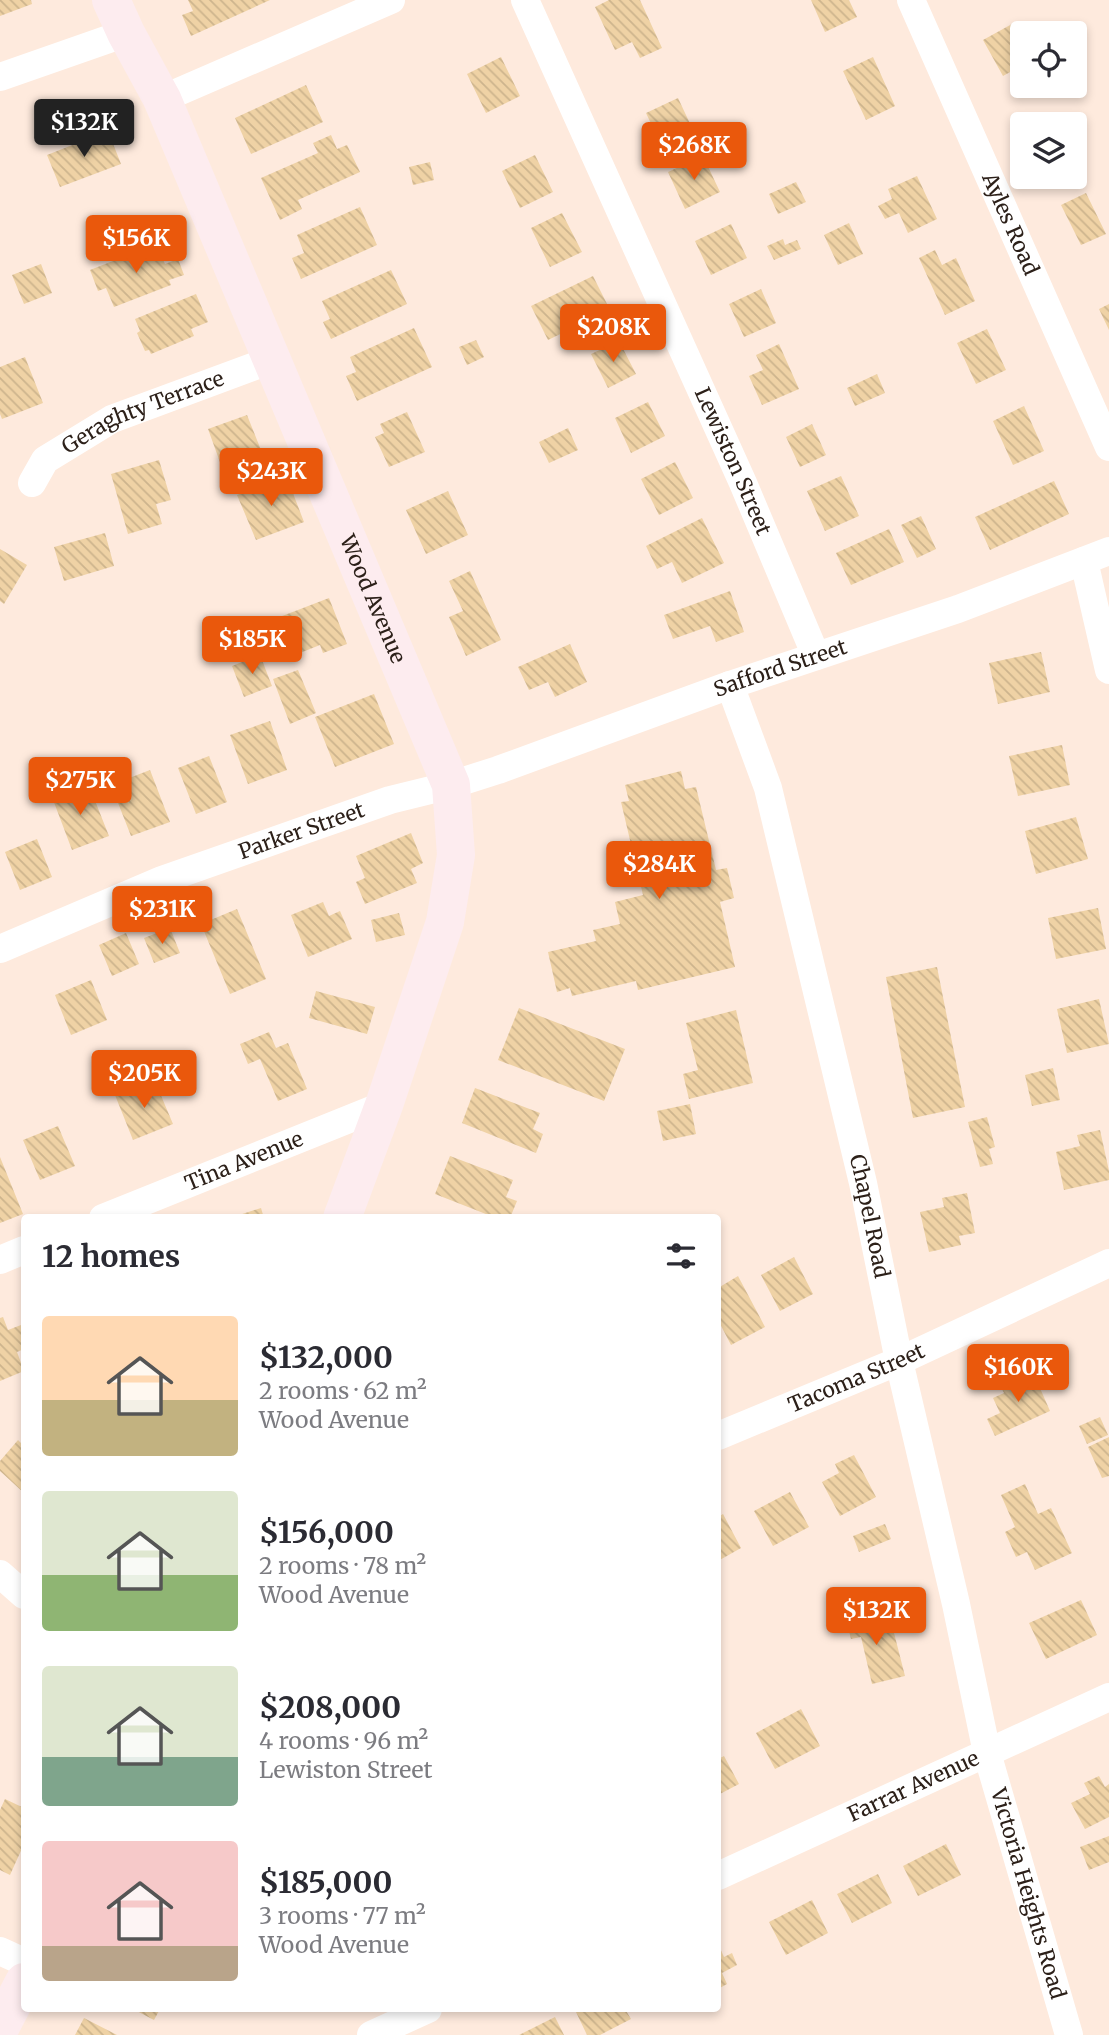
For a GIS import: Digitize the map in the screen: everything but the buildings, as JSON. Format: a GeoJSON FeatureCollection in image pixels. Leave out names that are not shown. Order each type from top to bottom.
{"type":"FeatureCollection","features":[{"type":"Feature","properties":{"kind":"main road","name":"Wood Avenue"},"geometry":{"type":"LineString","coordinates":[[119,16],[162,99],[452,785],[456,855],[445,922],[384,1105],[343,1214]]}},
{"type":"Feature","properties":{"kind":"main road"},"geometry":{"type":"LineString","coordinates":[[0,2028],[21,1988]]}},
{"type":"Feature","properties":{"kind":"street"},"geometry":{"type":"LineString","coordinates":[[162,99],[391,0]]}},
{"type":"Feature","properties":{"kind":"street","name":"Lewiston Street"},"geometry":{"type":"LineString","coordinates":[[525,0],[743,483],[816,656]]}},
{"type":"Feature","properties":{"kind":"street","name":"Ayles Road"},"geometry":{"type":"LineString","coordinates":[[911,0],[1109,447]]}},
{"type":"Feature","properties":{"kind":"street"},"geometry":{"type":"LineString","coordinates":[[0,77],[119,16]]}},
{"type":"Feature","properties":{"kind":"street","name":"Geraghty Terrace"},"geometry":{"type":"LineString","coordinates":[[32,483],[45,460],[112,419],[271,360]]}},
{"type":"Feature","properties":{"kind":"street"},"geometry":{"type":"LineString","coordinates":[[1096,556],[1109,670]]}},
{"type":"Feature","properties":{"kind":"street","name":"Safford Street"},"geometry":{"type":"LineString","coordinates":[[452,785],[730,685],[958,609],[1096,556]]}},
{"type":"Feature","properties":{"kind":"street","name":"Chapel Road"},"geometry":{"type":"LineString","coordinates":[[730,685],[768,788],[863,1182],[899,1361],[956,1604],[987,1752]]}},
{"type":"Feature","properties":{"kind":"street","name":"Parker Street"},"geometry":{"type":"LineString","coordinates":[[0,949],[162,880],[390,800],[452,785]]}},
{"type":"Feature","properties":{"kind":"street","name":"Tina Avenue"},"geometry":{"type":"LineString","coordinates":[[113,1214],[384,1105]]}},
{"type":"Feature","properties":{"kind":"street"},"geometry":{"type":"LineString","coordinates":[[0,1260],[21,1251]]}},
{"type":"Feature","properties":{"kind":"street","name":"Tacoma Street"},"geometry":{"type":"LineString","coordinates":[[721,1435],[899,1361],[1109,1262]]}},
{"type":"Feature","properties":{"kind":"street"},"geometry":{"type":"LineString","coordinates":[[0,1574],[21,1592]]}},
{"type":"Feature","properties":{"kind":"street","name":"Farrar Avenue"},"geometry":{"type":"LineString","coordinates":[[721,1875],[1109,1697]]}},
{"type":"Feature","properties":{"kind":"street","name":"Victoria Heights Road"},"geometry":{"type":"LineString","coordinates":[[987,1752],[1069,2035]]}},
{"type":"Feature","properties":{"kind":"street"},"geometry":{"type":"LineString","coordinates":[[0,1951],[21,1961]]}},
{"type":"Feature","properties":{"kind":"street"},"geometry":{"type":"LineString","coordinates":[[371,2035],[421,2012]]}}]}
